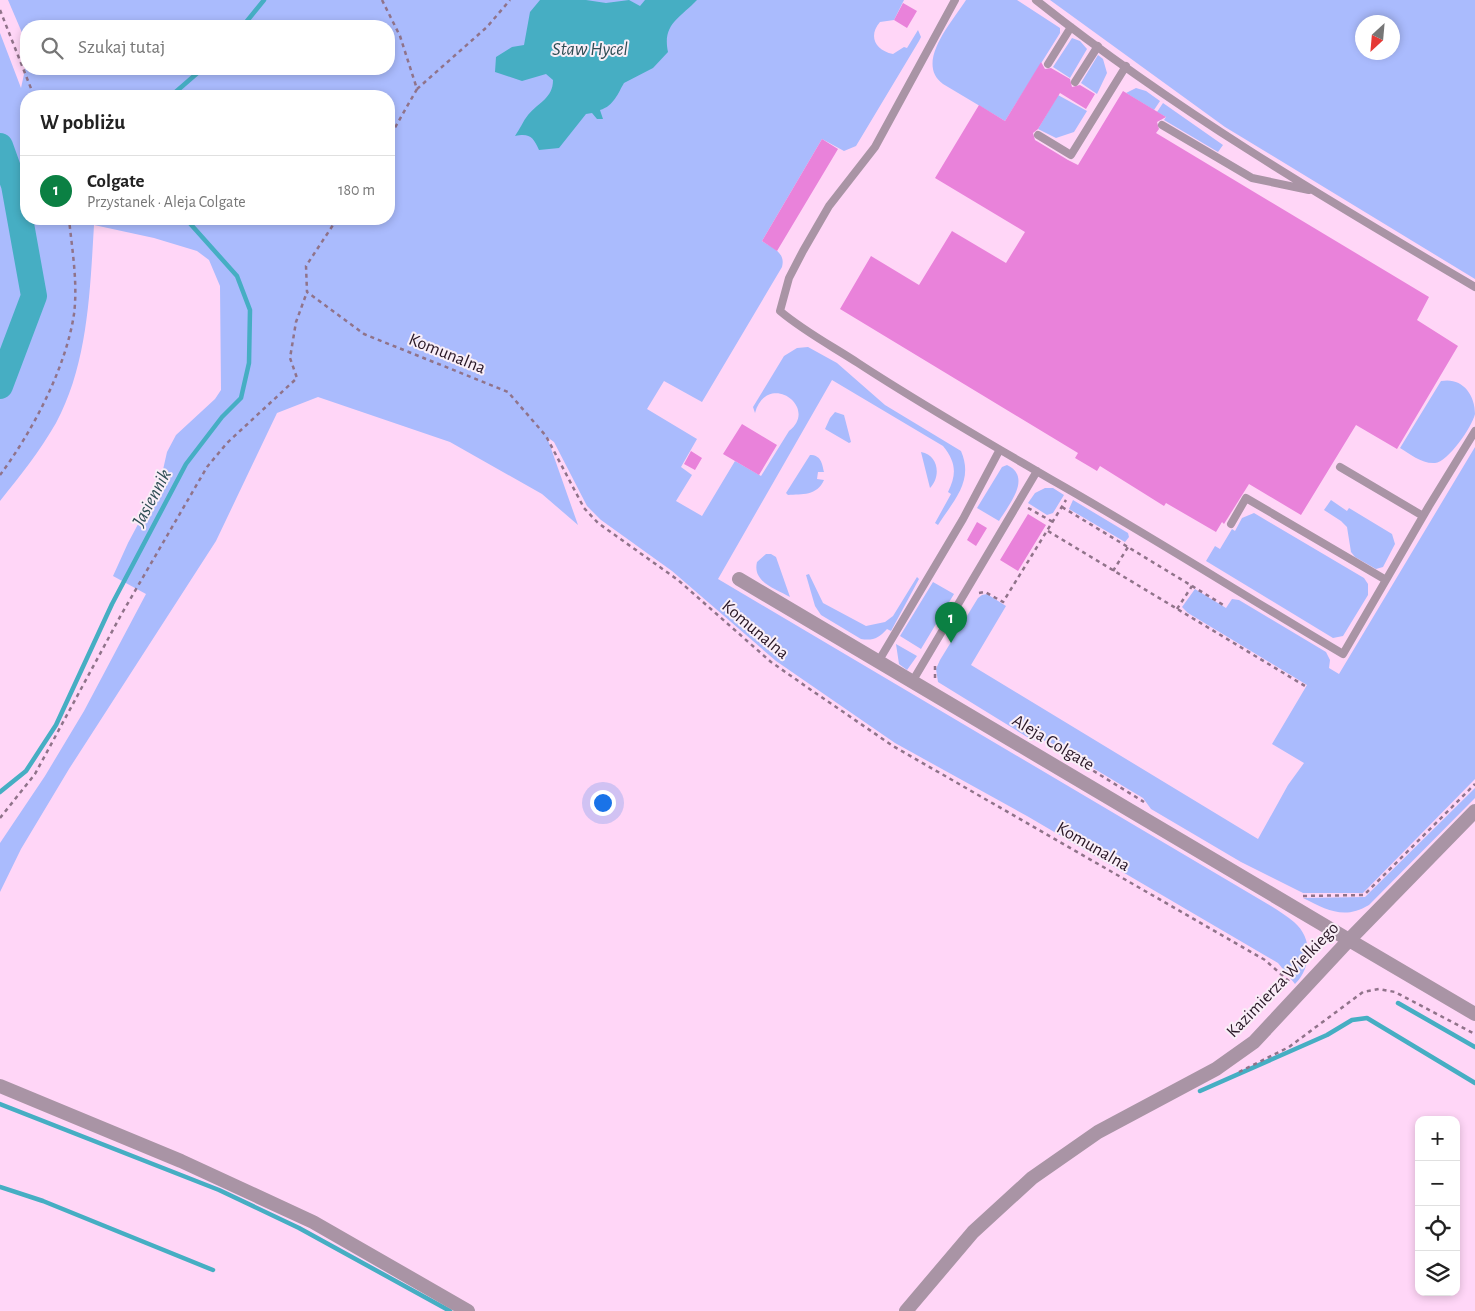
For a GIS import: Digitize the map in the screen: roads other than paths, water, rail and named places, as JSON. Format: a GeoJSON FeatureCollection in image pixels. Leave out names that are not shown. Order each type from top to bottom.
{"type":"FeatureCollection","features":[{"type":"Feature","properties":{"kind":"street","name":"Aleja Colgate"},"geometry":{"type":"LineString","coordinates":[[739,579],[1475,1014]]}},
{"type":"Feature","properties":{"kind":"street","name":"Kazimierza Wielkiego"},"geometry":{"type":"LineString","coordinates":[[906,1311],[973,1232],[1032,1178],[1098,1132],[1224,1064],[1254,1042],[1349,940],[1475,811]]}},
{"type":"Feature","properties":{"kind":"street"},"geometry":{"type":"LineString","coordinates":[[0,1086],[181,1161],[313,1222],[468,1311]]}},
{"type":"Feature","properties":{"kind":"lane"},"geometry":{"type":"LineString","coordinates":[[954,0],[875,148],[828,206],[789,278],[780,312],[805,332],[999,451],[1072,491],[1344,654],[1423,516],[1475,431]]}},
{"type":"Feature","properties":{"kind":"lane"},"geometry":{"type":"LineString","coordinates":[[1036,0],[1222,134],[1475,287]]}},
{"type":"Feature","properties":{"kind":"lane"},"geometry":{"type":"LineString","coordinates":[[1048,64],[1071,27]]}},
{"type":"Feature","properties":{"kind":"lane"},"geometry":{"type":"LineString","coordinates":[[1075,82],[1098,46]]}},
{"type":"Feature","properties":{"kind":"lane"},"geometry":{"type":"LineString","coordinates":[[1038,135],[1071,155],[1126,66]]}},
{"type":"Feature","properties":{"kind":"lane"},"geometry":{"type":"LineString","coordinates":[[1162,125],[1252,178],[1316,191]]}},
{"type":"Feature","properties":{"kind":"lane"},"geometry":{"type":"LineString","coordinates":[[878,662],[963,519],[999,451]]}},
{"type":"Feature","properties":{"kind":"lane"},"geometry":{"type":"LineString","coordinates":[[1340,467],[1423,516]]}},
{"type":"Feature","properties":{"kind":"lane"},"geometry":{"type":"LineString","coordinates":[[912,682],[1037,471]]}},
{"type":"Feature","properties":{"kind":"lane"},"geometry":{"type":"LineString","coordinates":[[1231,524],[1246,498],[1386,580]]}},
{"type":"Feature","properties":{"kind":"water","name":"Staw Hycel"},"geometry":{"type":"Polygon","coordinates":[[[540,0],[586,0],[606,3],[629,0],[640,6],[645,0],[697,0],[670,28],[667,42],[668,52],[653,68],[624,83],[609,106],[600,110],[603,119],[597,119],[592,113],[586,114],[559,148],[539,150],[530,137],[524,135],[515,136],[528,115],[548,96],[553,80],[546,74],[522,81],[495,72],[496,57],[512,47],[524,45],[530,12],[540,0]]]}},
{"type":"Feature","properties":{"kind":"waterway","name":"Jasiennik"},"geometry":{"type":"LineString","coordinates":[[248,20],[264,0]]}},
{"type":"Feature","properties":{"kind":"waterway","name":"Jasiennik"},"geometry":{"type":"LineString","coordinates":[[178,90],[195,75]]}},
{"type":"Feature","properties":{"kind":"waterway"},"geometry":{"type":"LineString","coordinates":[[0,146],[14,185],[20,218]]}},
{"type":"Feature","properties":{"kind":"waterway"},"geometry":{"type":"LineString","coordinates":[[0,386],[34,296],[21,225]]}},
{"type":"Feature","properties":{"kind":"waterway","name":"Jasiennik"},"geometry":{"type":"LineString","coordinates":[[0,792],[26,771],[56,725],[112,604],[186,464],[222,417],[241,398],[249,363],[250,310],[237,276],[191,225]]}},
{"type":"Feature","properties":{"kind":"waterway"},"geometry":{"type":"LineString","coordinates":[[1398,1003],[1475,1047]]}},
{"type":"Feature","properties":{"kind":"waterway"},"geometry":{"type":"LineString","coordinates":[[1200,1091],[1327,1035],[1352,1020],[1367,1018],[1475,1083]]}},
{"type":"Feature","properties":{"kind":"waterway"},"geometry":{"type":"LineString","coordinates":[[0,1104],[219,1190],[299,1228],[450,1311]]}},
{"type":"Feature","properties":{"kind":"waterway"},"geometry":{"type":"LineString","coordinates":[[0,1187],[43,1201],[213,1270]]}},
{"type":"Feature","properties":{"kind":"place","name":"Colgate"},"geometry":{"type":"Point","coordinates":[951,643]}}]}
